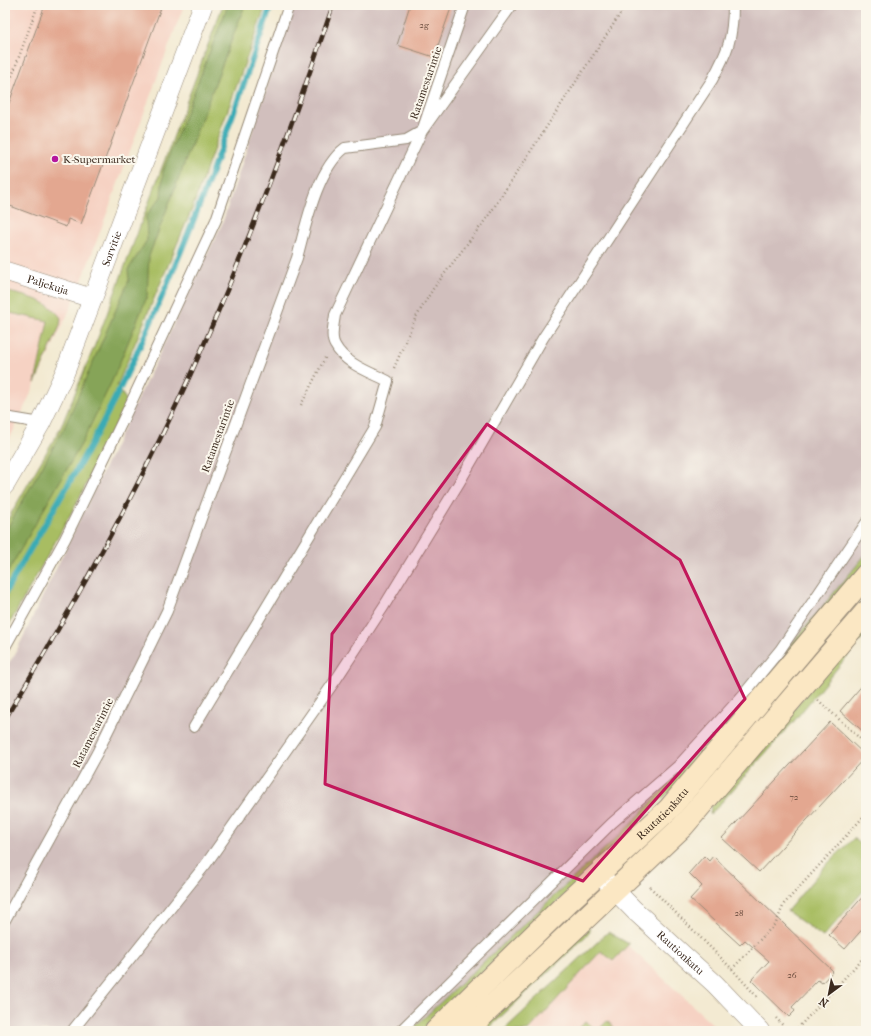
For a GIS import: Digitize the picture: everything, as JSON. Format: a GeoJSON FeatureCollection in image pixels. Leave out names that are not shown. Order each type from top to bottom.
{"type":"FeatureCollection","features":[{"type":"Feature","properties":{"kind":"main road","name":"Rautatienkatu"},"geometry":{"type":"LineString","coordinates":[[436,1031],[562,908],[600,875],[669,809],[866,576]]}},
{"type":"Feature","properties":{"kind":"main road","name":"Rautatienkatu"},"geometry":{"type":"LineString","coordinates":[[466,1031],[684,826],[866,612]]}},
{"type":"Feature","properties":{"kind":"street","name":"Sorvitie"},"geometry":{"type":"LineString","coordinates":[[5,486],[41,423],[65,372],[91,298],[203,5]]}},
{"type":"Feature","properties":{"kind":"street","name":"Paljekuja"},"geometry":{"type":"LineString","coordinates":[[5,271],[91,298]]}},
{"type":"Feature","properties":{"kind":"street","name":"Rautionkatu"},"geometry":{"type":"LineString","coordinates":[[600,875],[715,984],[760,1031]]}},
{"type":"Feature","properties":{"kind":"lane"},"geometry":{"type":"LineString","coordinates":[[5,647],[65,539],[124,420],[216,220],[289,5]]}},
{"type":"Feature","properties":{"kind":"lane","name":"Ratamestarintie"},"geometry":{"type":"LineString","coordinates":[[5,920],[97,753],[166,611],[297,258],[311,209],[329,165],[338,153],[345,148],[406,140],[413,138],[422,131],[465,5]]}},
{"type":"Feature","properties":{"kind":"lane"},"geometry":{"type":"LineString","coordinates":[[194,727],[359,456],[375,427],[388,381],[350,362],[334,345],[332,332],[335,315],[422,131],[512,5]]}},
{"type":"Feature","properties":{"kind":"lane"},"geometry":{"type":"LineString","coordinates":[[72,1031],[206,864],[337,678],[384,606],[487,435],[543,338],[712,80],[727,49],[733,30],[733,5]]}},
{"type":"Feature","properties":{"kind":"lane"},"geometry":{"type":"LineString","coordinates":[[5,416],[41,423]]}},
{"type":"Feature","properties":{"kind":"lane"},"geometry":{"type":"LineString","coordinates":[[400,1031],[557,875],[612,823],[678,766],[743,695],[780,650],[866,523]]}},
{"type":"Feature","properties":{"kind":"path"},"geometry":{"type":"LineString","coordinates":[[5,95],[38,5]]}},
{"type":"Feature","properties":{"kind":"path"},"geometry":{"type":"LineString","coordinates":[[388,381],[415,319],[433,289],[490,215],[626,5]]}},
{"type":"Feature","properties":{"kind":"path"},"geometry":{"type":"LineString","coordinates":[[301,405],[321,363],[334,345]]}},
{"type":"Feature","properties":{"kind":"path"},"geometry":{"type":"LineString","coordinates":[[818,699],[866,744]]}},
{"type":"Feature","properties":{"kind":"path"},"geometry":{"type":"LineString","coordinates":[[732,969],[776,923],[784,904],[866,814]]}},
{"type":"Feature","properties":{"kind":"path"},"geometry":{"type":"LineString","coordinates":[[650,887],[732,969],[762,1003]]}},
{"type":"Feature","properties":{"kind":"path"},"geometry":{"type":"LineString","coordinates":[[795,1031],[866,955]]}},
{"type":"Feature","properties":{"kind":"path"},"geometry":{"type":"LineString","coordinates":[[772,1014],[788,1031]]}},
{"type":"Feature","properties":{"kind":"highlighted area"},"geometry":{"type":"Polygon","coordinates":[[[487,424],[680,560],[745,699],[583,881],[325,784],[332,634],[487,424]]]}},
{"type":"Feature","properties":{"kind":"shaded area"},"geometry":{"type":"Polygon","coordinates":[[[5,5],[184,5],[77,294],[5,449],[5,5]]]}},
{"type":"Feature","properties":{"kind":"shaded area"},"geometry":{"type":"Polygon","coordinates":[[[294,5],[866,5],[866,554],[742,704],[632,823],[410,1031],[5,1031],[5,667],[14,656],[222,224],[294,5]]]}},
{"type":"Feature","properties":{"kind":"shaded area"},"geometry":{"type":"Polygon","coordinates":[[[609,938],[625,943],[720,1031],[510,1031],[609,938]]]}},
{"type":"Feature","properties":{"kind":"green space"},"geometry":{"type":"Polygon","coordinates":[[[223,5],[266,5],[192,209],[117,386],[127,401],[78,501],[5,632],[5,524],[61,427],[99,335],[223,5]]]}},
{"type":"Feature","properties":{"kind":"green space"},"geometry":{"type":"Polygon","coordinates":[[[228,5],[245,5],[149,256],[147,297],[112,381],[83,441],[5,577],[5,532],[64,428],[129,280],[128,270],[147,240],[146,216],[161,197],[163,171],[228,5]]]}},
{"type":"Feature","properties":{"kind":"green space"},"geometry":{"type":"Polygon","coordinates":[[[5,291],[29,297],[43,303],[56,312],[61,318],[60,326],[35,383],[48,321],[5,312],[5,291]]]}},
{"type":"Feature","properties":{"kind":"green space"},"geometry":{"type":"Polygon","coordinates":[[[866,554],[866,565],[705,756],[592,869],[421,1031],[410,1031],[632,823],[742,704],[866,554]]]}},
{"type":"Feature","properties":{"kind":"green space"},"geometry":{"type":"Polygon","coordinates":[[[866,624],[866,633],[795,720],[710,815],[711,806],[866,624]]]}},
{"type":"Feature","properties":{"kind":"green space"},"geometry":{"type":"Polygon","coordinates":[[[854,838],[866,849],[866,888],[823,937],[787,911],[823,868],[854,838]]]}},
{"type":"Feature","properties":{"kind":"green space"},"geometry":{"type":"Polygon","coordinates":[[[589,928],[590,932],[486,1031],[476,1031],[589,928]]]}},
{"type":"Feature","properties":{"kind":"green space"},"geometry":{"type":"Polygon","coordinates":[[[608,932],[629,944],[613,961],[601,951],[528,1031],[503,1031],[608,932]]]}},
{"type":"Feature","properties":{"kind":"green space"},"geometry":{"type":"Polygon","coordinates":[[[586,1021],[597,1031],[588,1031],[579,1028],[586,1021]]]}},
{"type":"Feature","properties":{"kind":"green space"},"geometry":{"type":"Polygon","coordinates":[[[607,1021],[618,1031],[597,1031],[607,1021]]]}},
{"type":"Feature","properties":{"kind":"building","name":"K-Supermarket"},"geometry":{"type":"Polygon","coordinates":[[[45,5],[162,5],[81,224],[68,219],[66,227],[5,204],[5,114],[45,5]]]}},
{"type":"Feature","properties":{"kind":"building"},"geometry":{"type":"Polygon","coordinates":[[[410,5],[452,5],[434,57],[397,45],[410,5]]]}},
{"type":"Feature","properties":{"kind":"building"},"geometry":{"type":"Polygon","coordinates":[[[866,681],[866,734],[840,711],[866,681]]]}},
{"type":"Feature","properties":{"kind":"building"},"geometry":{"type":"Polygon","coordinates":[[[830,722],[866,756],[759,872],[722,838],[830,722]]]}},
{"type":"Feature","properties":{"kind":"building"},"geometry":{"type":"Polygon","coordinates":[[[704,856],[709,861],[713,856],[833,971],[822,983],[818,980],[792,1007],[795,1011],[789,1017],[751,980],[769,961],[745,940],[740,945],[690,899],[702,886],[689,873],[704,856]]]}},
{"type":"Feature","properties":{"kind":"building"},"geometry":{"type":"Polygon","coordinates":[[[866,893],[866,925],[845,949],[829,935],[866,893]]]}},
{"type":"Feature","properties":{"kind":"waterway"},"geometry":{"type":"LineString","coordinates":[[5,593],[94,439],[143,340],[164,293],[202,198],[271,5]]}},
{"type":"Feature","properties":{"kind":"railway"},"geometry":{"type":"LineString","coordinates":[[5,719],[104,548],[150,460],[192,371],[231,281],[267,190],[333,5]]}},
{"type":"Feature","properties":{"kind":"place","name":"K-Supermarket"},"geometry":{"type":"Point","coordinates":[55,159]}}]}
